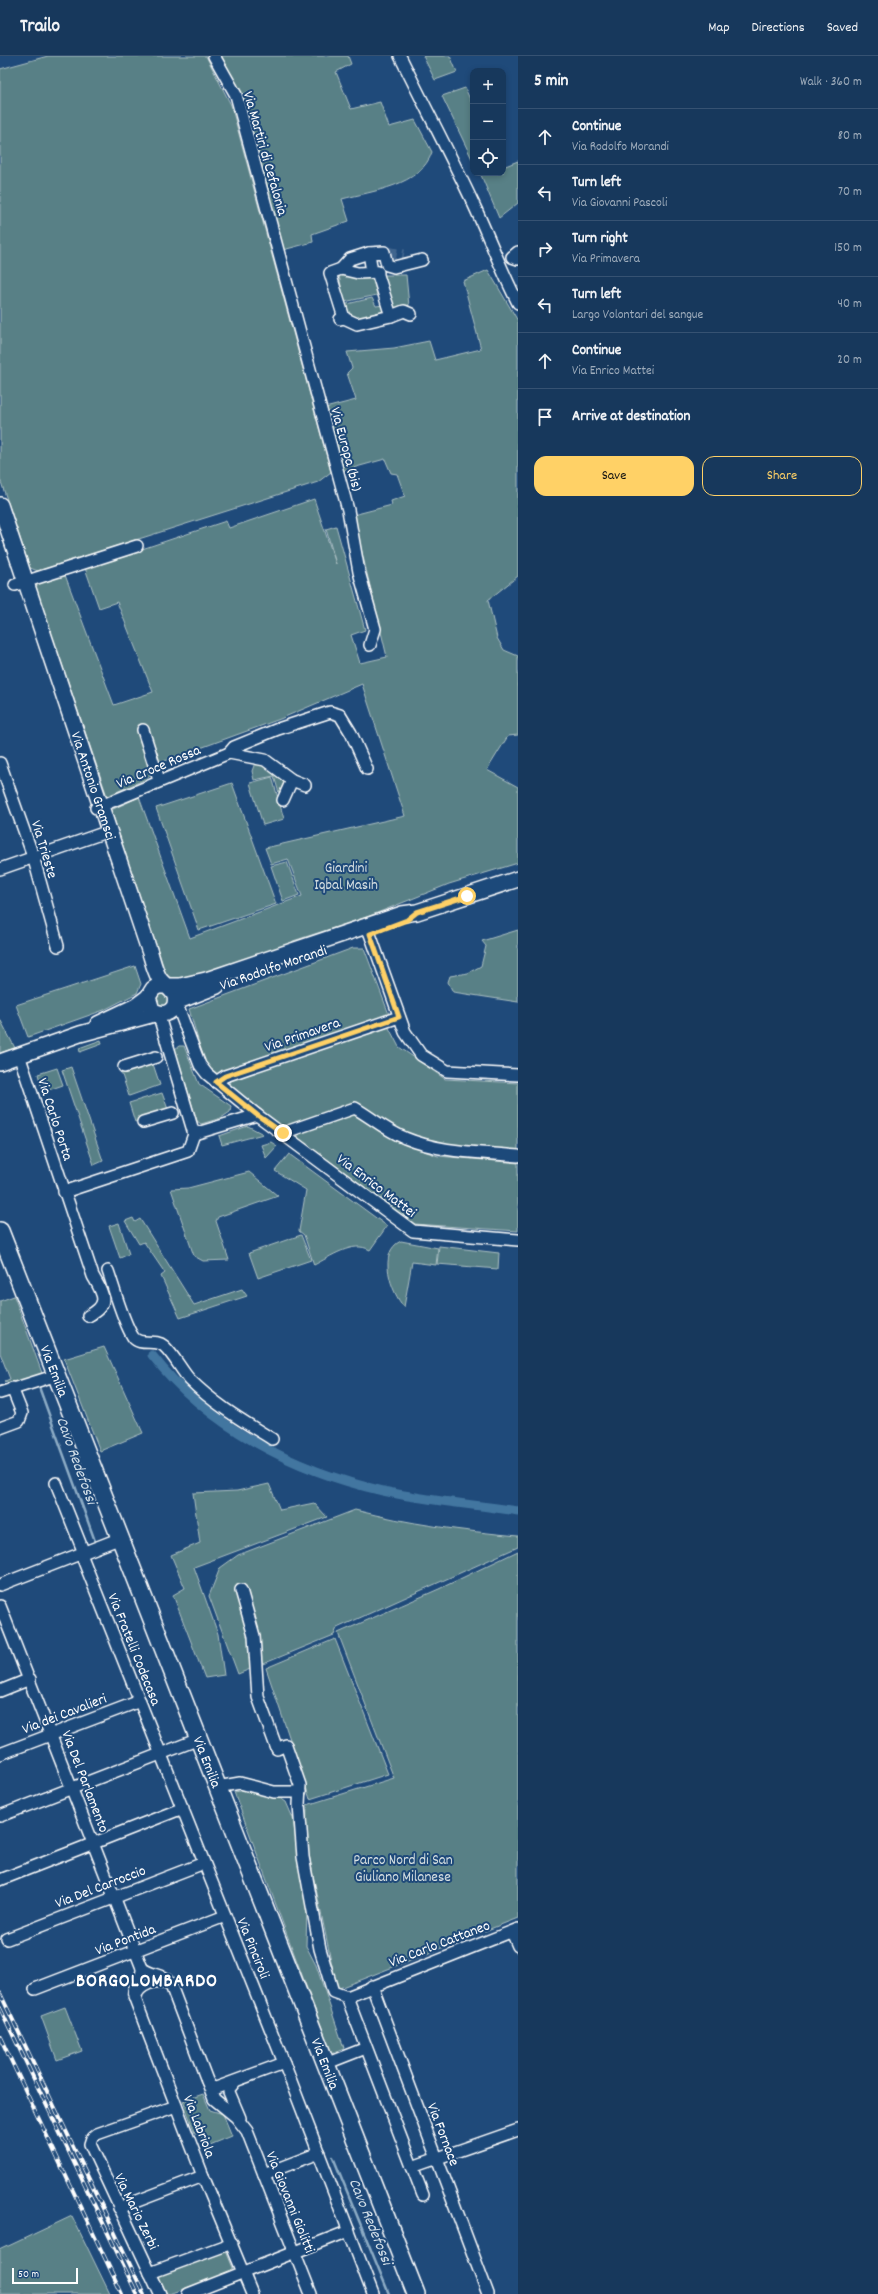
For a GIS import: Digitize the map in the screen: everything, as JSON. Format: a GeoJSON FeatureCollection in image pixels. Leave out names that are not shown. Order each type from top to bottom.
{"type":"FeatureCollection","features":[{"type":"Feature","properties":{"kind":"main road","name":"Via Emilia"},"geometry":{"type":"LineString","coordinates":[[0,1231],[416,2294]]}},
{"type":"Feature","properties":{"kind":"street","name":"Via Martiri di Cefalonia"},"geometry":{"type":"LineString","coordinates":[[214,56],[236,95],[281,262]]}},
{"type":"Feature","properties":{"kind":"street"},"geometry":{"type":"LineString","coordinates":[[400,56],[467,190],[491,241],[501,272],[518,303]]}},
{"type":"Feature","properties":{"kind":"street"},"geometry":{"type":"LineString","coordinates":[[404,256],[410,257],[419,263],[394,267],[387,265],[385,252],[350,259],[341,269],[330,273],[342,318],[357,324],[391,316],[404,311],[411,314]]}},
{"type":"Feature","properties":{"kind":"street"},"geometry":{"type":"LineString","coordinates":[[518,252],[512,257],[518,259]]}},
{"type":"Feature","properties":{"kind":"street"},"geometry":{"type":"LineString","coordinates":[[369,254],[374,272],[391,316]]}},
{"type":"Feature","properties":{"kind":"street","name":"Via Europa (bis)"},"geometry":{"type":"LineString","coordinates":[[281,262],[348,510],[359,572],[375,629],[370,645]]}},
{"type":"Feature","properties":{"kind":"street"},"geometry":{"type":"LineString","coordinates":[[341,269],[358,273],[405,271]]}},
{"type":"Feature","properties":{"kind":"street","name":"Via Antonio Gramsci"},"geometry":{"type":"LineString","coordinates":[[0,505],[20,583],[98,807],[145,958],[149,995]]}},
{"type":"Feature","properties":{"kind":"street","name":"Via Antonio Gramsci"},"geometry":{"type":"LineString","coordinates":[[0,540],[20,583]]}},
{"type":"Feature","properties":{"kind":"street"},"geometry":{"type":"LineString","coordinates":[[20,583],[137,546]]}},
{"type":"Feature","properties":{"kind":"street","name":"Via Croce Rossa"},"geometry":{"type":"LineString","coordinates":[[98,807],[159,780],[229,753],[234,747],[278,729],[330,712],[340,714],[351,733],[367,770]]}},
{"type":"Feature","properties":{"kind":"street"},"geometry":{"type":"LineString","coordinates":[[143,730],[159,780]]}},
{"type":"Feature","properties":{"kind":"street"},"geometry":{"type":"LineString","coordinates":[[229,753],[265,760],[292,780],[305,785]]}},
{"type":"Feature","properties":{"kind":"street","name":"Via Trieste"},"geometry":{"type":"LineString","coordinates":[[0,763],[33,856],[58,946]]}},
{"type":"Feature","properties":{"kind":"street"},"geometry":{"type":"LineString","coordinates":[[283,800],[292,780]]}},
{"type":"Feature","properties":{"kind":"street"},"geometry":{"type":"LineString","coordinates":[[0,869],[33,856],[106,832]]}},
{"type":"Feature","properties":{"kind":"street","name":"Via Antonio Gramsci"},"geometry":{"type":"LineString","coordinates":[[106,832],[158,976],[168,987]]}},
{"type":"Feature","properties":{"kind":"street","name":"Via Rodolfo Morandi"},"geometry":{"type":"LineString","coordinates":[[168,987],[206,980],[518,879]]}},
{"type":"Feature","properties":{"kind":"street","name":"Via Rodolfo Morandi"},"geometry":{"type":"LineString","coordinates":[[176,1002],[253,973],[407,920],[413,912]]}},
{"type":"Feature","properties":{"kind":"street","name":"Via Rodolfo Morandi"},"geometry":{"type":"LineString","coordinates":[[269,959],[280,960],[358,933],[370,934]]}},
{"type":"Feature","properties":{"kind":"street"},"geometry":{"type":"LineString","coordinates":[[370,934],[405,1032],[421,1055],[447,1071],[518,1075]]}},
{"type":"Feature","properties":{"kind":"street"},"geometry":{"type":"LineString","coordinates":[[0,1062],[80,1034],[158,1013],[171,1011],[176,1002],[174,993],[168,987],[158,986],[136,1006],[80,1034]]}},
{"type":"Feature","properties":{"kind":"street"},"geometry":{"type":"LineString","coordinates":[[64,1192],[188,1151],[194,1134],[158,1013],[150,1007],[149,995]]}},
{"type":"Feature","properties":{"kind":"street","name":"Via Enrico Mattei"},"geometry":{"type":"LineString","coordinates":[[176,1002],[200,1065],[207,1074],[257,1115],[414,1231],[518,1240]]}},
{"type":"Feature","properties":{"kind":"street","name":"Via Primavera"},"geometry":{"type":"LineString","coordinates":[[216,1082],[225,1076],[399,1017]]}},
{"type":"Feature","properties":{"kind":"street","name":"Via Carlo Porta"},"geometry":{"type":"LineString","coordinates":[[19,1055],[93,1276],[104,1300],[98,1311],[88,1316]]}},
{"type":"Feature","properties":{"kind":"street"},"geometry":{"type":"LineString","coordinates":[[124,1067],[156,1057]]}},
{"type":"Feature","properties":{"kind":"street"},"geometry":{"type":"LineString","coordinates":[[241,1120],[242,1103]]}},
{"type":"Feature","properties":{"kind":"street"},"geometry":{"type":"LineString","coordinates":[[283,1133],[355,1108],[384,1127],[405,1138],[439,1150],[518,1156]]}},
{"type":"Feature","properties":{"kind":"street"},"geometry":{"type":"LineString","coordinates":[[143,1122],[173,1113]]}},
{"type":"Feature","properties":{"kind":"street"},"geometry":{"type":"LineString","coordinates":[[194,1134],[257,1115]]}},
{"type":"Feature","properties":{"kind":"street"},"geometry":{"type":"LineString","coordinates":[[108,1271],[129,1330],[138,1341],[155,1342],[164,1346],[176,1364],[203,1392],[231,1414],[272,1439]]}},
{"type":"Feature","properties":{"kind":"street"},"geometry":{"type":"LineString","coordinates":[[0,1393],[57,1375]]}},
{"type":"Feature","properties":{"kind":"street"},"geometry":{"type":"LineString","coordinates":[[0,1428],[18,1421],[22,1413],[12,1388]]}},
{"type":"Feature","properties":{"kind":"street","name":"Via Fratelli Codecasa"},"geometry":{"type":"LineString","coordinates":[[56,1483],[82,1554],[161,1754]]}},
{"type":"Feature","properties":{"kind":"street"},"geometry":{"type":"LineString","coordinates":[[0,1586],[120,1538]]}},
{"type":"Feature","properties":{"kind":"street"},"geometry":{"type":"LineString","coordinates":[[241,1590],[254,1636],[258,1697],[277,1749],[286,1746],[300,1785],[299,1805],[303,1857],[320,1949],[329,1986],[333,1992],[347,1997],[423,2195]]}},
{"type":"Feature","properties":{"kind":"street","name":"Via Del Parlamento"},"geometry":{"type":"LineString","coordinates":[[0,1606],[2,1619],[30,1679],[142,1968]]}},
{"type":"Feature","properties":{"kind":"street"},"geometry":{"type":"LineString","coordinates":[[0,1690],[30,1679]]}},
{"type":"Feature","properties":{"kind":"street","name":"Via dei Cavalieri"},"geometry":{"type":"LineString","coordinates":[[0,1754],[140,1701]]}},
{"type":"Feature","properties":{"kind":"street"},"geometry":{"type":"LineString","coordinates":[[0,1816],[199,1739]]}},
{"type":"Feature","properties":{"kind":"street","name":"Via Pinciroli"},"geometry":{"type":"LineString","coordinates":[[161,1754],[284,2063],[373,2294]]}},
{"type":"Feature","properties":{"kind":"street"},"geometry":{"type":"LineString","coordinates":[[218,1787],[240,1783],[274,1792],[300,1792]]}},
{"type":"Feature","properties":{"kind":"street"},"geometry":{"type":"LineString","coordinates":[[0,1880],[182,1808]]}},
{"type":"Feature","properties":{"kind":"street","name":"Via Del Carroccio"},"geometry":{"type":"LineString","coordinates":[[8,1938],[204,1863]]}},
{"type":"Feature","properties":{"kind":"street","name":"Via Pontida"},"geometry":{"type":"LineString","coordinates":[[35,1989],[225,1916]]}},
{"type":"Feature","properties":{"kind":"street"},"geometry":{"type":"LineString","coordinates":[[515,1930],[518,1946]]}},
{"type":"Feature","properties":{"kind":"street","name":"Via Carlo Cattaneo"},"geometry":{"type":"LineString","coordinates":[[347,1997],[515,1930]]}},
{"type":"Feature","properties":{"kind":"street"},"geometry":{"type":"LineString","coordinates":[[142,1968],[149,1974],[167,1979],[214,2099],[241,2123]]}},
{"type":"Feature","properties":{"kind":"street","name":"Via Labriola"},"geometry":{"type":"LineString","coordinates":[[142,1968],[142,1977],[134,1987],[136,2001],[203,2176],[252,2294]]}},
{"type":"Feature","properties":{"kind":"street"},"geometry":{"type":"LineString","coordinates":[[136,2001],[138,1990],[158,1981],[164,1982],[172,1990]]}},
{"type":"Feature","properties":{"kind":"street","name":"Via Fornace"},"geometry":{"type":"LineString","coordinates":[[372,1986],[488,2294]]}},
{"type":"Feature","properties":{"kind":"street"},"geometry":{"type":"LineString","coordinates":[[325,2064],[366,2048]]}},
{"type":"Feature","properties":{"kind":"street"},"geometry":{"type":"LineString","coordinates":[[206,2080],[213,2088],[234,2083],[284,2063]]}},
{"type":"Feature","properties":{"kind":"street"},"geometry":{"type":"LineString","coordinates":[[234,2083],[229,2088],[229,2092],[241,2123]]}},
{"type":"Feature","properties":{"kind":"street","name":"Via Mario Zerbi"},"geometry":{"type":"LineString","coordinates":[[160,2294],[91,2148],[91,2140],[97,2134],[176,2106]]}},
{"type":"Feature","properties":{"kind":"street","name":"Via Giovanni Giolitti"},"geometry":{"type":"LineString","coordinates":[[241,2123],[247,2131],[311,2294]]}},
{"type":"Feature","properties":{"kind":"street"},"geometry":{"type":"LineString","coordinates":[[412,2167],[518,2130]]}},
{"type":"Feature","properties":{"kind":"street"},"geometry":{"type":"LineString","coordinates":[[264,2174],[319,2153]]}},
{"type":"Feature","properties":{"kind":"street"},"geometry":{"type":"LineString","coordinates":[[119,2208],[203,2176]]}},
{"type":"Feature","properties":{"kind":"street"},"geometry":{"type":"LineString","coordinates":[[188,2294],[349,2231]]}},
{"type":"Feature","properties":{"kind":"street"},"geometry":{"type":"LineString","coordinates":[[150,2273],[232,2243]]}},
{"type":"Feature","properties":{"kind":"green space"},"geometry":{"type":"Polygon","coordinates":[[[48,56],[206,56],[231,105],[331,472],[318,482],[38,571],[30,568],[0,479],[0,69],[48,56]]]}},
{"type":"Feature","properties":{"kind":"green space"},"geometry":{"type":"Polygon","coordinates":[[[221,56],[348,56],[351,64],[336,72],[351,109],[380,102],[389,127],[415,120],[432,152],[418,173],[407,180],[381,190],[342,199],[349,221],[312,234],[313,242],[283,250],[237,84],[221,56]]]}},
{"type":"Feature","properties":{"kind":"green space"},"geometry":{"type":"Polygon","coordinates":[[[423,56],[450,56],[457,72],[435,80],[423,56]]]}},
{"type":"Feature","properties":{"kind":"green space"},"geometry":{"type":"Polygon","coordinates":[[[465,88],[470,99],[470,155],[442,96],[465,88]]]}},
{"type":"Feature","properties":{"kind":"green space"},"geometry":{"type":"Polygon","coordinates":[[[518,161],[518,203],[499,218],[481,176],[506,176],[506,166],[518,161]]]}},
{"type":"Feature","properties":{"kind":"green space","name":"Giardini Iqbal Masih"},"geometry":{"type":"Polygon","coordinates":[[[488,270],[518,321],[518,576],[488,600],[497,638],[504,650],[518,656],[518,735],[508,736],[487,770],[518,787],[518,863],[449,884],[367,917],[293,941],[287,947],[219,969],[174,980],[166,974],[111,810],[139,797],[190,938],[302,896],[288,859],[271,864],[265,848],[405,816],[362,684],[280,719],[162,762],[150,761],[152,774],[146,779],[107,796],[35,585],[65,575],[114,705],[153,692],[117,602],[99,608],[85,568],[226,521],[229,528],[314,499],[336,564],[326,529],[336,526],[365,630],[351,635],[360,663],[387,657],[353,515],[392,505],[391,501],[405,496],[397,474],[391,473],[385,459],[342,471],[325,408],[356,400],[347,373],[352,368],[347,352],[394,348],[429,341],[435,360],[481,349],[463,281],[488,270]]]}},
{"type":"Feature","properties":{"kind":"green space"},"geometry":{"type":"Polygon","coordinates":[[[339,275],[372,275],[377,295],[344,302],[339,275]]]}},
{"type":"Feature","properties":{"kind":"green space"},"geometry":{"type":"Polygon","coordinates":[[[382,275],[406,275],[409,306],[392,312],[382,275]]]}},
{"type":"Feature","properties":{"kind":"green space"},"geometry":{"type":"Polygon","coordinates":[[[372,298],[376,306],[384,305],[386,311],[357,318],[348,316],[343,305],[372,298]]]}},
{"type":"Feature","properties":{"kind":"green space"},"geometry":{"type":"Polygon","coordinates":[[[256,760],[285,780],[279,793],[274,776],[254,780],[252,771],[256,760]]]}},
{"type":"Feature","properties":{"kind":"green space"},"geometry":{"type":"Polygon","coordinates":[[[272,777],[284,819],[263,825],[250,783],[272,777]]]}},
{"type":"Feature","properties":{"kind":"green space"},"geometry":{"type":"Polygon","coordinates":[[[232,783],[276,904],[199,930],[156,808],[232,783]]]}},
{"type":"Feature","properties":{"kind":"green space"},"geometry":{"type":"Polygon","coordinates":[[[287,862],[299,895],[283,901],[271,866],[287,862]]]}},
{"type":"Feature","properties":{"kind":"green space"},"geometry":{"type":"Polygon","coordinates":[[[518,930],[518,1002],[453,992],[448,982],[450,976],[468,973],[481,966],[486,946],[482,941],[518,930]]]}},
{"type":"Feature","properties":{"kind":"green space"},"geometry":{"type":"Polygon","coordinates":[[[353,948],[364,948],[390,1017],[215,1075],[204,1060],[189,1009],[353,948]]]}},
{"type":"Feature","properties":{"kind":"green space"},"geometry":{"type":"Polygon","coordinates":[[[135,966],[141,984],[137,993],[104,1010],[28,1037],[16,1005],[135,966]]]}},
{"type":"Feature","properties":{"kind":"green space"},"geometry":{"type":"Polygon","coordinates":[[[162,994],[166,996],[168,1000],[166,1004],[162,1006],[158,1004],[156,1000],[158,996],[162,994]]]}},
{"type":"Feature","properties":{"kind":"green space"},"geometry":{"type":"Polygon","coordinates":[[[0,1019],[15,1048],[0,1053],[0,1019]]]}},
{"type":"Feature","properties":{"kind":"green space"},"geometry":{"type":"Polygon","coordinates":[[[388,1026],[399,1047],[445,1079],[518,1083],[518,1153],[440,1147],[408,1136],[358,1103],[284,1127],[229,1085],[232,1079],[388,1026]]]}},
{"type":"Feature","properties":{"kind":"green space"},"geometry":{"type":"Polygon","coordinates":[[[101,1040],[102,1044],[80,1052],[79,1048],[101,1040]]]}},
{"type":"Feature","properties":{"kind":"green space"},"geometry":{"type":"Polygon","coordinates":[[[179,1046],[184,1046],[199,1084],[231,1106],[230,1112],[221,1118],[201,1124],[197,1121],[175,1049],[179,1046]]]}},
{"type":"Feature","properties":{"kind":"green space"},"geometry":{"type":"Polygon","coordinates":[[[152,1061],[160,1085],[129,1096],[121,1072],[152,1061]]]}},
{"type":"Feature","properties":{"kind":"green space"},"geometry":{"type":"Polygon","coordinates":[[[71,1067],[103,1161],[94,1165],[62,1070],[71,1067]]]}},
{"type":"Feature","properties":{"kind":"green space"},"geometry":{"type":"Polygon","coordinates":[[[57,1068],[63,1085],[43,1092],[38,1074],[57,1068]]]}},
{"type":"Feature","properties":{"kind":"green space"},"geometry":{"type":"Polygon","coordinates":[[[162,1093],[169,1112],[135,1122],[129,1103],[162,1093]]]}},
{"type":"Feature","properties":{"kind":"green space"},"geometry":{"type":"Polygon","coordinates":[[[352,1114],[398,1142],[438,1156],[518,1163],[518,1231],[415,1224],[293,1134],[352,1114]]]}},
{"type":"Feature","properties":{"kind":"green space"},"geometry":{"type":"Polygon","coordinates":[[[248,1126],[263,1134],[222,1145],[219,1136],[248,1126]]]}},
{"type":"Feature","properties":{"kind":"green space"},"geometry":{"type":"Polygon","coordinates":[[[271,1142],[277,1146],[266,1158],[261,1145],[271,1142]]]}},
{"type":"Feature","properties":{"kind":"green space"},"geometry":{"type":"Polygon","coordinates":[[[289,1154],[387,1226],[370,1250],[363,1247],[349,1248],[314,1265],[304,1235],[299,1231],[306,1190],[275,1171],[289,1154]]]}},
{"type":"Feature","properties":{"kind":"green space"},"geometry":{"type":"Polygon","coordinates":[[[249,1172],[278,1196],[218,1217],[216,1221],[229,1260],[203,1261],[194,1256],[171,1189],[188,1188],[249,1172]]]}},
{"type":"Feature","properties":{"kind":"green space"},"geometry":{"type":"Polygon","coordinates":[[[133,1218],[135,1222],[140,1219],[194,1305],[242,1289],[247,1296],[180,1318],[161,1276],[165,1273],[144,1242],[139,1244],[125,1221],[133,1218]]]}},
{"type":"Feature","properties":{"kind":"green space"},"geometry":{"type":"Polygon","coordinates":[[[119,1223],[129,1254],[120,1258],[109,1226],[119,1223]]]}},
{"type":"Feature","properties":{"kind":"green space"},"geometry":{"type":"Polygon","coordinates":[[[301,1235],[311,1260],[258,1278],[249,1253],[301,1235]]]}},
{"type":"Feature","properties":{"kind":"green space"},"geometry":{"type":"Polygon","coordinates":[[[401,1241],[438,1248],[436,1265],[412,1262],[404,1307],[399,1300],[391,1282],[388,1263],[394,1246],[401,1241]]]}},
{"type":"Feature","properties":{"kind":"green space"},"geometry":{"type":"Polygon","coordinates":[[[439,1246],[499,1253],[498,1269],[437,1264],[439,1246]]]}},
{"type":"Feature","properties":{"kind":"green space"},"geometry":{"type":"Polygon","coordinates":[[[14,1296],[42,1373],[11,1385],[5,1381],[10,1379],[0,1353],[0,1301],[14,1296]]]}},
{"type":"Feature","properties":{"kind":"green space"},"geometry":{"type":"Polygon","coordinates":[[[104,1347],[143,1433],[100,1451],[64,1359],[104,1347]]]}},
{"type":"Feature","properties":{"kind":"green space"},"geometry":{"type":"Polygon","coordinates":[[[269,1484],[280,1510],[314,1503],[327,1517],[194,1567],[218,1634],[224,1675],[205,1678],[173,1595],[185,1588],[171,1555],[200,1543],[193,1493],[237,1491],[269,1484]]]}},
{"type":"Feature","properties":{"kind":"green space"},"geometry":{"type":"Polygon","coordinates":[[[355,1510],[436,1526],[518,1536],[518,1547],[337,1628],[334,1635],[238,1674],[209,1596],[220,1568],[238,1555],[355,1510]]]}},
{"type":"Feature","properties":{"kind":"green space","name":"Parco Nord di San Giuliano Milanese"},"geometry":{"type":"Polygon","coordinates":[[[518,1551],[518,1918],[337,1989],[306,1841],[307,1805],[394,1778],[338,1633],[439,1589],[518,1551]]]}},
{"type":"Feature","properties":{"kind":"green space"},"geometry":{"type":"Polygon","coordinates":[[[335,1639],[388,1774],[310,1799],[266,1668],[335,1639]]]}},
{"type":"Feature","properties":{"kind":"green space"},"geometry":{"type":"Polygon","coordinates":[[[247,1790],[280,1798],[286,1802],[293,1818],[298,1858],[307,1905],[306,1946],[316,1965],[344,2048],[331,2053],[234,1792],[247,1790]]]}},
{"type":"Feature","properties":{"kind":"green space"},"geometry":{"type":"Polygon","coordinates":[[[65,2007],[82,2051],[57,2060],[41,2016],[65,2007]]]}},
{"type":"Feature","properties":{"kind":"green space"},"geometry":{"type":"Polygon","coordinates":[[[203,2094],[210,2110],[223,2114],[232,2136],[205,2147],[199,2132],[195,2133],[183,2101],[203,2094]]]}},
{"type":"Feature","properties":{"kind":"green space"},"geometry":{"type":"Polygon","coordinates":[[[72,2216],[110,2294],[0,2294],[0,2250],[72,2216]]]}},
{"type":"Feature","properties":{"kind":"green space"},"geometry":{"type":"Polygon","coordinates":[[[226,2251],[233,2268],[231,2272],[170,2294],[164,2293],[157,2278],[158,2274],[226,2251]]]}},
{"type":"Feature","properties":{"kind":"waterway"},"geometry":{"type":"LineString","coordinates":[[152,1355],[174,1381],[199,1404],[226,1424],[286,1458],[350,1482],[383,1491],[433,1500],[518,1511]]}},
{"type":"Feature","properties":{"kind":"waterway","name":"Cavo Redefossi"},"geometry":{"type":"LineString","coordinates":[[39,1387],[95,1541]]}},
{"type":"Feature","properties":{"kind":"waterway","name":"Cavo Redefossi"},"geometry":{"type":"LineString","coordinates":[[333,2157],[389,2294]]}},
{"type":"Feature","properties":{"kind":"tunnel"},"geometry":{"type":"LineString","coordinates":[[386,252],[404,255]]}},
{"type":"Feature","properties":{"kind":"railway"},"geometry":{"type":"LineString","coordinates":[[0,1993],[144,2294]]}},
{"type":"Feature","properties":{"kind":"railway"},"geometry":{"type":"LineString","coordinates":[[0,2008],[137,2294]]}},
{"type":"Feature","properties":{"kind":"railway"},"geometry":{"type":"LineString","coordinates":[[0,2037],[122,2294]]}},
{"type":"Feature","properties":{"kind":"district","name":"BORGOLOMBARDO"},"geometry":{"type":"Point","coordinates":[147,1979]}},
{"type":"Feature","properties":{"kind":"route"},"geometry":{"type":"LineString","coordinates":[[283,1133],[257,1115],[216,1082],[225,1076],[399,1017],[370,934],[407,920],[417,912],[467,896]]}}]}
